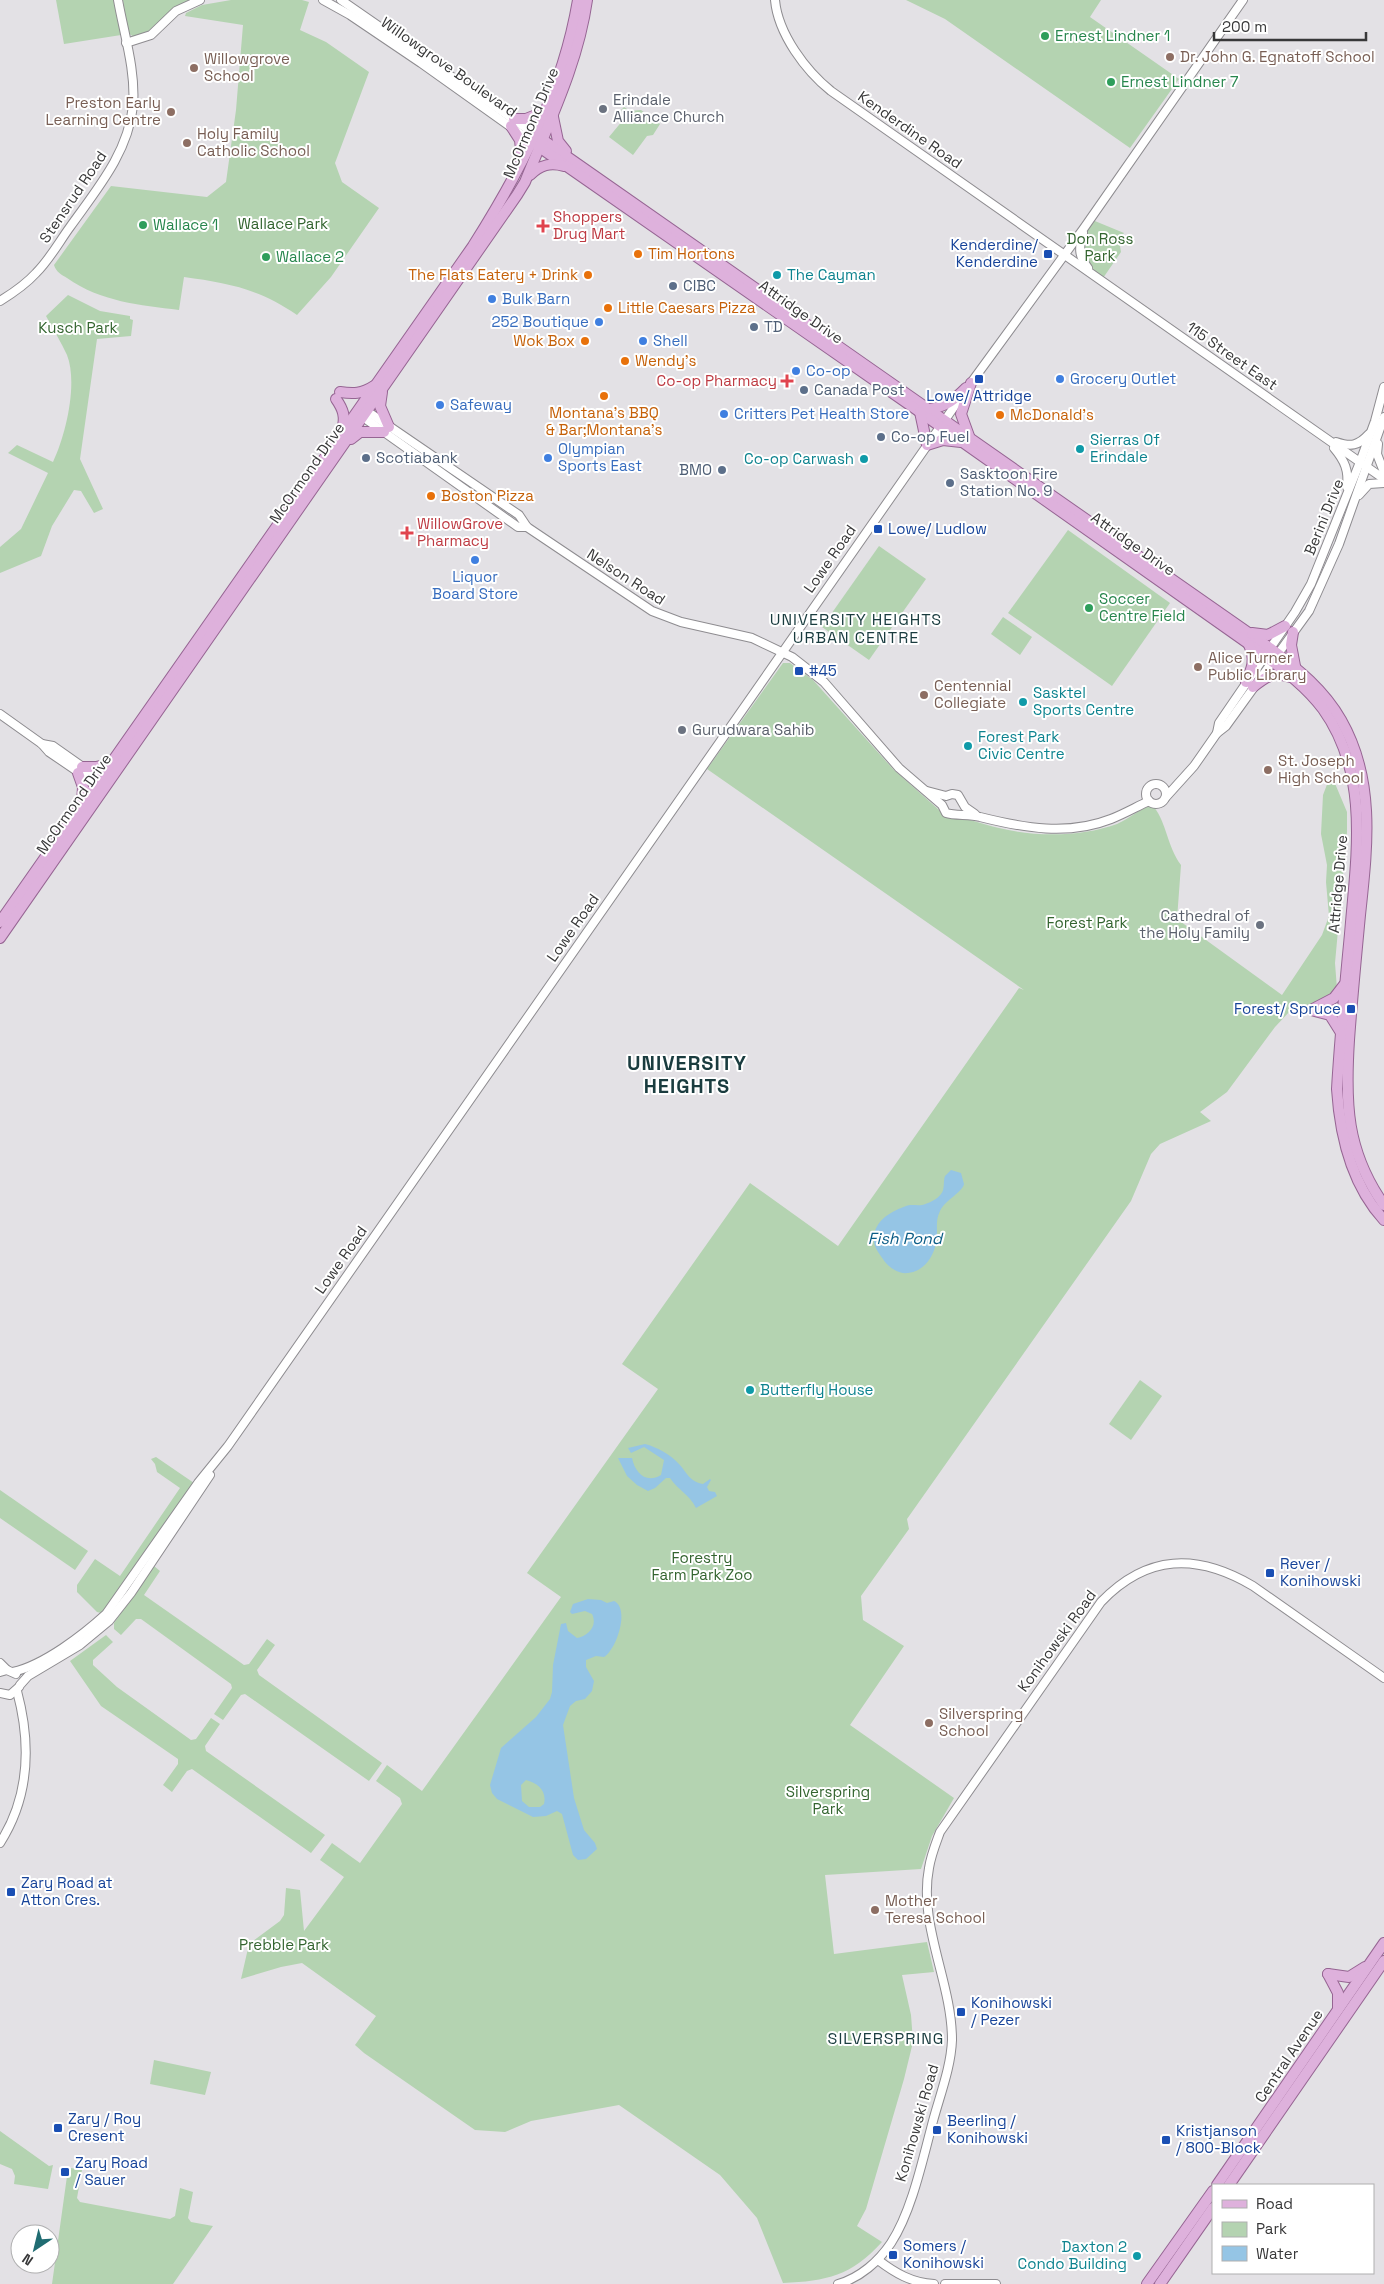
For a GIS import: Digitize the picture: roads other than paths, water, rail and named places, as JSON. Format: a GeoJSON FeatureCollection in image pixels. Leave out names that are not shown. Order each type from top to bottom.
{"type":"FeatureCollection","features":[{"type":"Feature","properties":{"kind":"main road","name":"McOrmond Drive"},"geometry":{"type":"LineString","coordinates":[[549,114],[568,48],[578,0]]}},
{"type":"Feature","properties":{"kind":"main road","name":"McOrmond Drive"},"geometry":{"type":"LineString","coordinates":[[378,388],[449,294],[525,182],[537,141],[576,50],[587,0]]}},
{"type":"Feature","properties":{"kind":"main road"},"geometry":{"type":"LineString","coordinates":[[522,163],[523,152],[513,123],[549,114],[558,141],[568,162],[546,164],[538,168],[525,182]]}},
{"type":"Feature","properties":{"kind":"main road","name":"McOrmond Drive"},"geometry":{"type":"LineString","coordinates":[[0,938],[101,784],[362,412],[499,205],[522,163],[537,141]]}},
{"type":"Feature","properties":{"kind":"main road","name":"Attridge Drive"},"geometry":{"type":"LineString","coordinates":[[537,141],[925,411],[1248,632],[1318,703],[1336,730],[1350,766],[1357,805],[1356,862],[1337,1089],[1340,1126],[1356,1177],[1384,1220]]}},
{"type":"Feature","properties":{"kind":"main road"},"geometry":{"type":"LineString","coordinates":[[449,294],[450,278]]}},
{"type":"Feature","properties":{"kind":"main road"},"geometry":{"type":"LineString","coordinates":[[971,384],[960,414],[966,439],[943,440],[927,445],[925,411],[942,407],[952,402],[971,384]]}},
{"type":"Feature","properties":{"kind":"main road"},"geometry":{"type":"LineString","coordinates":[[378,388],[386,429],[360,432],[343,440],[345,420],[338,396],[357,394],[378,388]]}},
{"type":"Feature","properties":{"kind":"main road","name":"Attridge Drive"},"geometry":{"type":"LineString","coordinates":[[966,439],[1249,644],[1296,666],[1325,697],[1340,718],[1356,754],[1364,781],[1367,810],[1346,1098],[1349,1125],[1356,1152],[1366,1177],[1384,1205]]}},
{"type":"Feature","properties":{"kind":"main road","name":"McOrmond Drive"},"geometry":{"type":"LineString","coordinates":[[0,922],[82,803],[101,784],[109,764],[343,440]]}},
{"type":"Feature","properties":{"kind":"main road"},"geometry":{"type":"LineString","coordinates":[[1248,632],[1264,636],[1289,629],[1296,666]]}},
{"type":"Feature","properties":{"kind":"main road"},"geometry":{"type":"LineString","coordinates":[[1249,644],[1254,658],[1249,685]]}},
{"type":"Feature","properties":{"kind":"main road"},"geometry":{"type":"LineString","coordinates":[[1249,685],[1270,675],[1281,674],[1295,679]]}},
{"type":"Feature","properties":{"kind":"main road"},"geometry":{"type":"LineString","coordinates":[[82,803],[84,786],[80,770],[109,764]]}},
{"type":"Feature","properties":{"kind":"main road"},"geometry":{"type":"LineString","coordinates":[[1341,1032],[1330,1015],[1311,1010],[1334,998],[1345,982]]}},
{"type":"Feature","properties":{"kind":"main road","name":"Central Avenue"},"geometry":{"type":"LineString","coordinates":[[1218,2184],[1384,1943]]}},
{"type":"Feature","properties":{"kind":"main road","name":"Central Avenue"},"geometry":{"type":"LineString","coordinates":[[1230,2184],[1384,1961]]}},
{"type":"Feature","properties":{"kind":"main road"},"geometry":{"type":"LineString","coordinates":[[1338,2010],[1338,1993],[1328,1974],[1349,1977],[1371,1962]]}},
{"type":"Feature","properties":{"kind":"main road"},"geometry":{"type":"LineString","coordinates":[[1148,2284],[1212,2193]]}},
{"type":"Feature","properties":{"kind":"main road"},"geometry":{"type":"LineString","coordinates":[[1160,2284],[1212,2209]]}},
{"type":"Feature","properties":{"kind":"street","name":"Stensrud Road"},"geometry":{"type":"LineString","coordinates":[[0,301],[24,284],[44,264],[112,167],[120,152],[129,125],[133,96],[118,0]]}},
{"type":"Feature","properties":{"kind":"street"},"geometry":{"type":"LineString","coordinates":[[126,43],[151,34],[176,11],[200,0]]}},
{"type":"Feature","properties":{"kind":"street","name":"Willowgrove Boulevard"},"geometry":{"type":"LineString","coordinates":[[323,0],[350,15],[513,123]]}},
{"type":"Feature","properties":{"kind":"street","name":"Willowgrove Boulevard"},"geometry":{"type":"LineString","coordinates":[[341,0],[537,141]]}},
{"type":"Feature","properties":{"kind":"street","name":"Kenderdine Road"},"geometry":{"type":"LineString","coordinates":[[775,0],[782,24],[794,49],[817,80],[846,103],[1064,254]]}},
{"type":"Feature","properties":{"kind":"street"},"geometry":{"type":"LineString","coordinates":[[943,423],[1084,228],[1243,0]]}},
{"type":"Feature","properties":{"kind":"street"},"geometry":{"type":"LineString","coordinates":[[1084,228],[1079,247],[1082,260],[1096,277]]}},
{"type":"Feature","properties":{"kind":"street","name":"115 Street East"},"geometry":{"type":"LineString","coordinates":[[1064,254],[1384,479]]}},
{"type":"Feature","properties":{"kind":"street","name":"Berini Drive"},"geometry":{"type":"LineString","coordinates":[[1375,434],[1384,387]]}},
{"type":"Feature","properties":{"kind":"street","name":"Nelson Road"},"geometry":{"type":"LineString","coordinates":[[362,412],[519,515],[528,527],[652,611],[680,622],[752,638],[782,651],[806,667],[824,682],[882,749],[942,805],[946,812],[979,817],[999,823],[1053,830],[1088,827],[1113,819],[1148,799]]}},
{"type":"Feature","properties":{"kind":"street","name":"Berini Drive"},"geometry":{"type":"LineString","coordinates":[[1272,655],[1289,629],[1311,584],[1345,499],[1384,418]]}},
{"type":"Feature","properties":{"kind":"street","name":"Lowe Road"},"geometry":{"type":"LineString","coordinates":[[3,1695],[19,1688],[33,1672],[87,1640],[111,1617],[130,1593],[228,1446],[943,423]]}},
{"type":"Feature","properties":{"kind":"street"},"geometry":{"type":"LineString","coordinates":[[1327,439],[1349,446],[1360,443],[1375,434],[1377,454],[1384,472]]}},
{"type":"Feature","properties":{"kind":"street"},"geometry":{"type":"LineString","coordinates":[[1327,439],[1344,460],[1348,476],[1345,499]]}},
{"type":"Feature","properties":{"kind":"street","name":"Berini Drive"},"geometry":{"type":"LineString","coordinates":[[1289,629],[1309,610],[1326,575],[1354,500],[1363,465]]}},
{"type":"Feature","properties":{"kind":"street"},"geometry":{"type":"LineString","coordinates":[[1354,500],[1370,484],[1384,483]]}},
{"type":"Feature","properties":{"kind":"street"},"geometry":{"type":"LineString","coordinates":[[1184,778],[1166,786],[1155,784],[1149,787],[1148,799],[1158,804],[1184,778],[1217,733],[1219,722],[1272,655]]}},
{"type":"Feature","properties":{"kind":"street"},"geometry":{"type":"LineString","coordinates":[[0,714],[42,744],[53,746],[80,770],[101,784]]}},
{"type":"Feature","properties":{"kind":"street"},"geometry":{"type":"LineString","coordinates":[[1161,786],[1165,791],[1166,797]]}},
{"type":"Feature","properties":{"kind":"street","name":"Nelson Road"},"geometry":{"type":"LineString","coordinates":[[927,791],[946,796],[955,794],[965,807],[979,817]]}},
{"type":"Feature","properties":{"kind":"street"},"geometry":{"type":"LineString","coordinates":[[942,805],[946,796]]}},
{"type":"Feature","properties":{"kind":"street"},"geometry":{"type":"LineString","coordinates":[[957,813],[962,808],[962,802]]}},
{"type":"Feature","properties":{"kind":"street","name":"Lowe Road"},"geometry":{"type":"LineString","coordinates":[[7,1671],[25,1668],[71,1642],[106,1614],[198,1483],[228,1446]]}},
{"type":"Feature","properties":{"kind":"street","name":"Konihowski Road"},"geometry":{"type":"LineString","coordinates":[[838,2284],[862,2272],[878,2260],[902,2225],[949,2061],[952,2041],[950,2022],[928,1913],[928,1875],[940,1832],[1101,1602],[1113,1590],[1144,1570],[1180,1563],[1198,1563],[1217,1568],[1235,1575],[1253,1586],[1384,1678]]}},
{"type":"Feature","properties":{"kind":"street"},"geometry":{"type":"LineString","coordinates":[[0,1663],[7,1671],[19,1677],[26,1749],[24,1782],[12,1822],[0,1843]]}},
{"type":"Feature","properties":{"kind":"street"},"geometry":{"type":"LineString","coordinates":[[3,1695],[11,1699],[22,1717]]}},
{"type":"Feature","properties":{"kind":"street"},"geometry":{"type":"LineString","coordinates":[[878,2260],[908,2279],[934,2284]]}},
{"type":"Feature","properties":{"kind":"street"},"geometry":{"type":"LineString","coordinates":[[946,2284],[996,2284]]}},
{"type":"Feature","properties":{"kind":"water","name":"Fish Pond"},"geometry":{"type":"Polygon","coordinates":[[[951,1170],[961,1173],[964,1184],[940,1211],[937,1220],[937,1240],[930,1259],[915,1271],[901,1273],[895,1270],[885,1262],[875,1246],[874,1235],[878,1224],[886,1216],[901,1208],[908,1205],[924,1204],[937,1198],[943,1190],[945,1176],[951,1170]]]}},
{"type":"Feature","properties":{"kind":"water"},"geometry":{"type":"Polygon","coordinates":[[[645,1444],[659,1449],[672,1458],[695,1481],[703,1484],[710,1479],[707,1487],[709,1491],[715,1492],[717,1496],[696,1508],[670,1478],[666,1478],[655,1488],[648,1491],[637,1485],[627,1476],[618,1458],[632,1458],[636,1468],[646,1478],[661,1475],[664,1460],[644,1447],[631,1453],[628,1448],[645,1444]]]}},
{"type":"Feature","properties":{"kind":"water"},"geometry":{"type":"Polygon","coordinates":[[[588,1599],[601,1600],[607,1603],[614,1601],[619,1605],[621,1612],[620,1629],[609,1653],[604,1657],[596,1656],[586,1660],[586,1667],[594,1681],[592,1691],[585,1699],[576,1701],[570,1706],[563,1725],[574,1798],[584,1830],[595,1843],[597,1849],[586,1859],[578,1860],[573,1855],[562,1814],[557,1811],[546,1816],[533,1817],[497,1799],[492,1793],[490,1785],[501,1748],[536,1717],[550,1699],[553,1665],[561,1624],[566,1623],[568,1631],[577,1638],[588,1633],[593,1626],[594,1618],[592,1614],[585,1611],[572,1614],[570,1612],[573,1604],[588,1599]],[[526,1780],[521,1785],[522,1801],[529,1807],[540,1807],[544,1804],[545,1799],[543,1791],[538,1785],[526,1780]]]}},
{"type":"Feature","properties":{"kind":"place","name":"Ernest Lindner 1"},"geometry":{"type":"Point","coordinates":[1045,36]}},
{"type":"Feature","properties":{"kind":"place","name":"Dr. John G. Egnatoff School"},"geometry":{"type":"Point","coordinates":[1170,57]}},
{"type":"Feature","properties":{"kind":"place","name":"Willowgrove School"},"geometry":{"type":"Point","coordinates":[194,68]}},
{"type":"Feature","properties":{"kind":"place","name":"Ernest Lindner 7"},"geometry":{"type":"Point","coordinates":[1111,82]}},
{"type":"Feature","properties":{"kind":"place","name":"Erindale Alliance Church"},"geometry":{"type":"Point","coordinates":[603,109]}},
{"type":"Feature","properties":{"kind":"place","name":"Preston Early Learning Centre"},"geometry":{"type":"Point","coordinates":[171,112]}},
{"type":"Feature","properties":{"kind":"place","name":"Holy Family Catholic School"},"geometry":{"type":"Point","coordinates":[187,143]}},
{"type":"Feature","properties":{"kind":"place","name":"Wallace 1"},"geometry":{"type":"Point","coordinates":[143,225]}},
{"type":"Feature","properties":{"kind":"place","name":"Shoppers Drug Mart"},"geometry":{"type":"Point","coordinates":[543,226]}},
{"type":"Feature","properties":{"kind":"place","name":"Tim Hortons"},"geometry":{"type":"Point","coordinates":[638,254]}},
{"type":"Feature","properties":{"kind":"place","name":"Kenderdine/ Kenderdine"},"geometry":{"type":"Point","coordinates":[1048,254]}},
{"type":"Feature","properties":{"kind":"place","name":"Wallace 2"},"geometry":{"type":"Point","coordinates":[266,257]}},
{"type":"Feature","properties":{"kind":"place","name":"The Flats Eatery + Drink"},"geometry":{"type":"Point","coordinates":[588,275]}},
{"type":"Feature","properties":{"kind":"place","name":"The Cayman"},"geometry":{"type":"Point","coordinates":[777,275]}},
{"type":"Feature","properties":{"kind":"place","name":"CIBC"},"geometry":{"type":"Point","coordinates":[673,286]}},
{"type":"Feature","properties":{"kind":"place","name":"Bulk Barn"},"geometry":{"type":"Point","coordinates":[492,299]}},
{"type":"Feature","properties":{"kind":"place","name":"Little Caesars Pizza"},"geometry":{"type":"Point","coordinates":[608,308]}},
{"type":"Feature","properties":{"kind":"place","name":"252 Boutique"},"geometry":{"type":"Point","coordinates":[599,322]}},
{"type":"Feature","properties":{"kind":"place","name":"TD"},"geometry":{"type":"Point","coordinates":[754,327]}},
{"type":"Feature","properties":{"kind":"place","name":"Wok Box"},"geometry":{"type":"Point","coordinates":[585,341]}},
{"type":"Feature","properties":{"kind":"place","name":"Shell"},"geometry":{"type":"Point","coordinates":[643,341]}},
{"type":"Feature","properties":{"kind":"place","name":"Wendy's"},"geometry":{"type":"Point","coordinates":[625,361]}},
{"type":"Feature","properties":{"kind":"place","name":"Co-op"},"geometry":{"type":"Point","coordinates":[796,371]}},
{"type":"Feature","properties":{"kind":"place","name":"Lowe/ Attridge"},"geometry":{"type":"Point","coordinates":[979,379]}},
{"type":"Feature","properties":{"kind":"place","name":"Grocery Outlet"},"geometry":{"type":"Point","coordinates":[1060,379]}},
{"type":"Feature","properties":{"kind":"place","name":"Co-op Pharmacy"},"geometry":{"type":"Point","coordinates":[787,381]}},
{"type":"Feature","properties":{"kind":"place","name":"Canada Post"},"geometry":{"type":"Point","coordinates":[804,390]}},
{"type":"Feature","properties":{"kind":"place","name":"Montana's BBQ & Bar;Montana's"},"geometry":{"type":"Point","coordinates":[604,396]}},
{"type":"Feature","properties":{"kind":"place","name":"Safeway"},"geometry":{"type":"Point","coordinates":[440,405]}},
{"type":"Feature","properties":{"kind":"place","name":"Critters Pet Health Store"},"geometry":{"type":"Point","coordinates":[724,414]}},
{"type":"Feature","properties":{"kind":"place","name":"McDonald's"},"geometry":{"type":"Point","coordinates":[1000,415]}},
{"type":"Feature","properties":{"kind":"place","name":"Co-op Fuel"},"geometry":{"type":"Point","coordinates":[881,437]}},
{"type":"Feature","properties":{"kind":"place","name":"Sierras Of Erindale"},"geometry":{"type":"Point","coordinates":[1080,449]}},
{"type":"Feature","properties":{"kind":"place","name":"Scotiabank"},"geometry":{"type":"Point","coordinates":[366,458]}},
{"type":"Feature","properties":{"kind":"place","name":"Olympian Sports East"},"geometry":{"type":"Point","coordinates":[548,458]}},
{"type":"Feature","properties":{"kind":"place","name":"Co-op Carwash"},"geometry":{"type":"Point","coordinates":[864,459]}},
{"type":"Feature","properties":{"kind":"place","name":"BMO"},"geometry":{"type":"Point","coordinates":[722,470]}},
{"type":"Feature","properties":{"kind":"place","name":"Sasktoon Fire Station No. 9"},"geometry":{"type":"Point","coordinates":[950,483]}},
{"type":"Feature","properties":{"kind":"place","name":"Boston Pizza"},"geometry":{"type":"Point","coordinates":[431,496]}},
{"type":"Feature","properties":{"kind":"place","name":"Lowe/ Ludlow"},"geometry":{"type":"Point","coordinates":[878,529]}},
{"type":"Feature","properties":{"kind":"place","name":"WillowGrove Pharmacy"},"geometry":{"type":"Point","coordinates":[407,533]}},
{"type":"Feature","properties":{"kind":"place","name":"Liquor Board Store"},"geometry":{"type":"Point","coordinates":[475,560]}},
{"type":"Feature","properties":{"kind":"place","name":"Soccer Centre Field"},"geometry":{"type":"Point","coordinates":[1089,608]}},
{"type":"Feature","properties":{"kind":"place","name":"Alice Turner Public Library"},"geometry":{"type":"Point","coordinates":[1198,667]}},
{"type":"Feature","properties":{"kind":"place","name":"#45"},"geometry":{"type":"Point","coordinates":[799,671]}},
{"type":"Feature","properties":{"kind":"place","name":"Centennial Collegiate"},"geometry":{"type":"Point","coordinates":[924,695]}},
{"type":"Feature","properties":{"kind":"place","name":"Sasktel Sports Centre"},"geometry":{"type":"Point","coordinates":[1023,702]}},
{"type":"Feature","properties":{"kind":"place","name":"Gurudwara Sahib"},"geometry":{"type":"Point","coordinates":[682,730]}},
{"type":"Feature","properties":{"kind":"place","name":"Forest Park Civic Centre"},"geometry":{"type":"Point","coordinates":[968,746]}},
{"type":"Feature","properties":{"kind":"place","name":"St. Joseph High School"},"geometry":{"type":"Point","coordinates":[1268,770]}},
{"type":"Feature","properties":{"kind":"place","name":"Cathedral of the Holy Family"},"geometry":{"type":"Point","coordinates":[1260,925]}},
{"type":"Feature","properties":{"kind":"place","name":"Forest/ Spruce"},"geometry":{"type":"Point","coordinates":[1351,1009]}},
{"type":"Feature","properties":{"kind":"place","name":"Butterfly House"},"geometry":{"type":"Point","coordinates":[750,1390]}},
{"type":"Feature","properties":{"kind":"place","name":"Rever / Konihowski"},"geometry":{"type":"Point","coordinates":[1270,1573]}},
{"type":"Feature","properties":{"kind":"place","name":"Silverspring School"},"geometry":{"type":"Point","coordinates":[929,1723]}},
{"type":"Feature","properties":{"kind":"place","name":"Zary Road at Atton Cres."},"geometry":{"type":"Point","coordinates":[11,1892]}},
{"type":"Feature","properties":{"kind":"place","name":"Mother Teresa School"},"geometry":{"type":"Point","coordinates":[875,1910]}},
{"type":"Feature","properties":{"kind":"place","name":"Konihowski / Pezer"},"geometry":{"type":"Point","coordinates":[961,2012]}},
{"type":"Feature","properties":{"kind":"place","name":"Zary / Roy Cresent"},"geometry":{"type":"Point","coordinates":[58,2128]}},
{"type":"Feature","properties":{"kind":"place","name":"Beerling / Konihowski"},"geometry":{"type":"Point","coordinates":[937,2130]}},
{"type":"Feature","properties":{"kind":"place","name":"Kristjanson / 800-Block"},"geometry":{"type":"Point","coordinates":[1166,2140]}},
{"type":"Feature","properties":{"kind":"place","name":"Zary Road / Sauer"},"geometry":{"type":"Point","coordinates":[65,2172]}},
{"type":"Feature","properties":{"kind":"place","name":"Somers / Konihowski"},"geometry":{"type":"Point","coordinates":[893,2255]}},
{"type":"Feature","properties":{"kind":"place","name":"Daxton 2 Condo Building"},"geometry":{"type":"Point","coordinates":[1137,2256]}},
{"type":"Feature","properties":{"kind":"district","name":"UNIVERSITY HEIGHTS URBAN CENTRE"},"geometry":{"type":"Point","coordinates":[856,628]}},
{"type":"Feature","properties":{"kind":"district","name":"UNIVERSITY HEIGHTS"},"geometry":{"type":"Point","coordinates":[687,1074]}},
{"type":"Feature","properties":{"kind":"district","name":"SILVERSPRING"},"geometry":{"type":"Point","coordinates":[886,2038]}},
{"type":"Feature","properties":{"kind":"park label","name":"Wallace Park"},"geometry":{"type":"Point","coordinates":[283,224]}},
{"type":"Feature","properties":{"kind":"park label","name":"Don Ross Park"},"geometry":{"type":"Point","coordinates":[1100,248]}},
{"type":"Feature","properties":{"kind":"park label","name":"Kusch Park"},"geometry":{"type":"Point","coordinates":[78,328]}},
{"type":"Feature","properties":{"kind":"park label","name":"Forest Park"},"geometry":{"type":"Point","coordinates":[1087,923]}},
{"type":"Feature","properties":{"kind":"park label","name":"Forestry Farm Park Zoo"},"geometry":{"type":"Point","coordinates":[702,1566]}},
{"type":"Feature","properties":{"kind":"park label","name":"Silverspring Park"},"geometry":{"type":"Point","coordinates":[828,1800]}},
{"type":"Feature","properties":{"kind":"park label","name":"Prebble Park"},"geometry":{"type":"Point","coordinates":[284,1945]}}]}
